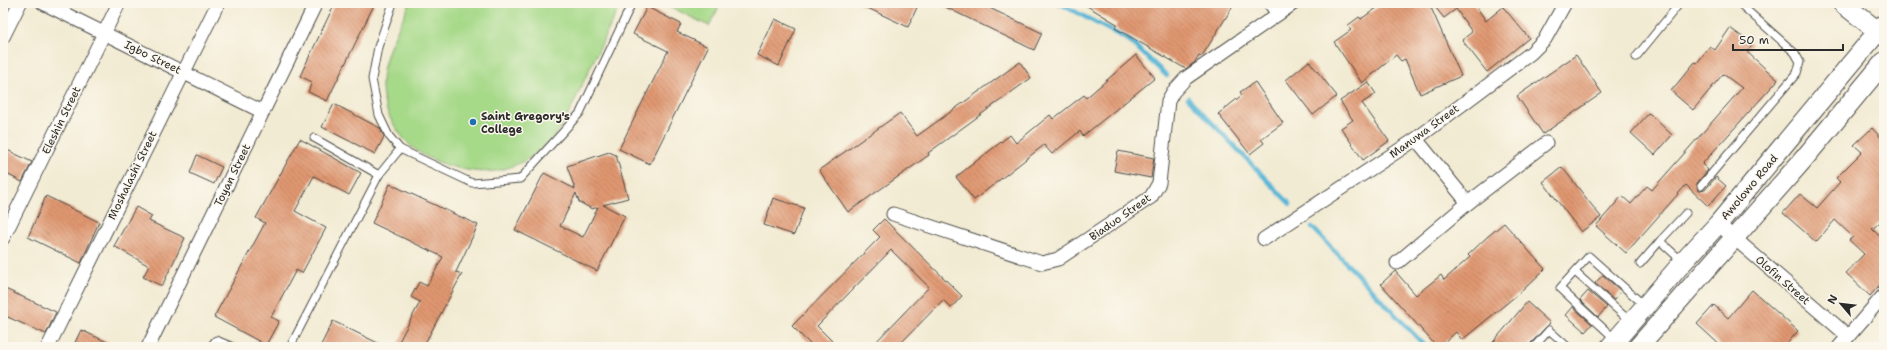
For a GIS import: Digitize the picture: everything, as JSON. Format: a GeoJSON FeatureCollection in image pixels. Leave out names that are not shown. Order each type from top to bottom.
{"type":"FeatureCollection","features":[{"type":"Feature","properties":{"kind":"main road"},"geometry":{"type":"LineString","coordinates":[[1842,3],[1882,30]]}},
{"type":"Feature","properties":{"kind":"main road","name":"Awolowo Road"},"geometry":{"type":"LineString","coordinates":[[1613,343],[1718,224],[1882,30]]}},
{"type":"Feature","properties":{"kind":"main road","name":"Awolowo Road"},"geometry":{"type":"LineString","coordinates":[[1638,347],[1735,239],[1884,62]]}},
{"type":"Feature","properties":{"kind":"street"},"geometry":{"type":"LineString","coordinates":[[3,37],[20,3]]}},
{"type":"Feature","properties":{"kind":"street","name":"Igbo Street"},"geometry":{"type":"LineString","coordinates":[[43,3],[263,112]]}},
{"type":"Feature","properties":{"kind":"street","name":"Eleshin Street"},"geometry":{"type":"LineString","coordinates":[[3,238],[119,3]]}},
{"type":"Feature","properties":{"kind":"street","name":"Moshalashi Street"},"geometry":{"type":"LineString","coordinates":[[48,347],[218,3]]}},
{"type":"Feature","properties":{"kind":"street","name":"Toyan Street"},"geometry":{"type":"LineString","coordinates":[[148,347],[316,3]]}},
{"type":"Feature","properties":{"kind":"street"},"geometry":{"type":"LineString","coordinates":[[1270,3],[1278,14]]}},
{"type":"Feature","properties":{"kind":"street","name":"Biaduo Street"},"geometry":{"type":"LineString","coordinates":[[893,214],[1042,263],[1058,259],[1151,197],[1159,183],[1168,101],[1173,92],[1186,78],[1294,3]]}},
{"type":"Feature","properties":{"kind":"street","name":"Manuwa Street"},"geometry":{"type":"LineString","coordinates":[[1264,239],[1416,139],[1531,53],[1545,39],[1565,3]]}},
{"type":"Feature","properties":{"kind":"street"},"geometry":{"type":"LineString","coordinates":[[1416,139],[1468,203]]}},
{"type":"Feature","properties":{"kind":"street"},"geometry":{"type":"LineString","coordinates":[[1397,263],[1468,203],[1546,143]]}},
{"type":"Feature","properties":{"kind":"street","name":"Olofin Street"},"geometry":{"type":"LineString","coordinates":[[1718,224],[1848,336]]}},
{"type":"Feature","properties":{"kind":"street"},"geometry":{"type":"LineString","coordinates":[[1839,347],[1884,294]]}},
{"type":"Feature","properties":{"kind":"lane"},"geometry":{"type":"LineString","coordinates":[[393,3],[378,47],[372,79],[379,115],[389,136],[400,148],[472,183],[520,179],[580,113],[632,3]]}},
{"type":"Feature","properties":{"kind":"lane"},"geometry":{"type":"LineString","coordinates":[[1636,56],[1680,3]]}},
{"type":"Feature","properties":{"kind":"lane"},"geometry":{"type":"LineString","coordinates":[[1701,186],[1797,73],[1800,62],[1795,53],[1740,3]]}},
{"type":"Feature","properties":{"kind":"lane"},"geometry":{"type":"LineString","coordinates":[[314,138],[379,175]]}},
{"type":"Feature","properties":{"kind":"lane"},"geometry":{"type":"LineString","coordinates":[[290,347],[379,175],[400,148]]}},
{"type":"Feature","properties":{"kind":"lane"},"geometry":{"type":"LineString","coordinates":[[1640,264],[1686,213]]}},
{"type":"Feature","properties":{"kind":"lane"},"geometry":{"type":"LineString","coordinates":[[1660,242],[1683,262]]}},
{"type":"Feature","properties":{"kind":"lane"},"geometry":{"type":"LineString","coordinates":[[1613,343],[1560,288],[1589,256],[1645,306]]}},
{"type":"Feature","properties":{"kind":"lane"},"geometry":{"type":"LineString","coordinates":[[1575,272],[1631,322]]}},
{"type":"Feature","properties":{"kind":"lane"},"geometry":{"type":"LineString","coordinates":[[1534,347],[1548,330],[1568,347]]}},
{"type":"Feature","properties":{"kind":"lane"},"geometry":{"type":"LineString","coordinates":[[210,347],[216,340],[233,347]]}},
{"type":"Feature","properties":{"kind":"green space"},"geometry":{"type":"Polygon","coordinates":[[[410,3],[621,3],[568,114],[556,134],[545,146],[526,160],[511,167],[486,172],[463,169],[428,158],[406,141],[397,130],[387,111],[383,97],[382,85],[385,60],[410,3]]]}},
{"type":"Feature","properties":{"kind":"green space"},"geometry":{"type":"Polygon","coordinates":[[[663,3],[721,3],[709,26],[663,3]]]}},
{"type":"Feature","properties":{"kind":"building"},"geometry":{"type":"Polygon","coordinates":[[[335,3],[375,3],[327,101],[308,92],[312,82],[300,76],[335,3]]]}},
{"type":"Feature","properties":{"kind":"building"},"geometry":{"type":"Polygon","coordinates":[[[857,3],[919,3],[908,27],[857,3]]]}},
{"type":"Feature","properties":{"kind":"building"},"geometry":{"type":"Polygon","coordinates":[[[937,3],[979,3],[1042,33],[1034,50],[937,3]]]}},
{"type":"Feature","properties":{"kind":"building"},"geometry":{"type":"Polygon","coordinates":[[[1082,3],[1235,3],[1202,56],[1199,55],[1195,62],[1186,69],[1115,28],[1117,24],[1082,3]]]}},
{"type":"Feature","properties":{"kind":"building"},"geometry":{"type":"Polygon","coordinates":[[[1384,3],[1429,3],[1461,76],[1420,94],[1405,59],[1401,61],[1396,55],[1362,83],[1334,42],[1351,30],[1347,26],[1359,17],[1361,19],[1384,3]]]}},
{"type":"Feature","properties":{"kind":"building"},"geometry":{"type":"Polygon","coordinates":[[[1432,3],[1474,3],[1486,21],[1503,7],[1529,38],[1487,72],[1462,40],[1472,32],[1456,9],[1444,18],[1432,3]]]}},
{"type":"Feature","properties":{"kind":"building"},"geometry":{"type":"Polygon","coordinates":[[[647,7],[681,24],[677,32],[708,47],[650,164],[619,149],[668,51],[633,34],[647,7]]]}},
{"type":"Feature","properties":{"kind":"building"},"geometry":{"type":"Polygon","coordinates":[[[775,19],[796,29],[779,66],[757,55],[775,19]]]}},
{"type":"Feature","properties":{"kind":"building"},"geometry":{"type":"Polygon","coordinates":[[[1730,28],[1752,44],[1747,52],[1778,80],[1702,164],[1708,170],[1697,183],[1698,190],[1705,190],[1716,177],[1726,186],[1708,206],[1686,185],[1626,253],[1596,226],[1622,196],[1631,204],[1647,186],[1652,190],[1742,88],[1723,74],[1693,110],[1671,91],[1695,62],[1697,63],[1710,46],[1715,50],[1730,28]]]}},
{"type":"Feature","properties":{"kind":"building"},"geometry":{"type":"Polygon","coordinates":[[[1136,55],[1155,78],[1083,136],[1080,131],[1052,154],[1044,145],[974,200],[956,177],[1010,135],[1016,143],[1050,115],[1053,119],[1084,95],[1086,98],[1136,55]]]}},
{"type":"Feature","properties":{"kind":"building"},"geometry":{"type":"Polygon","coordinates":[[[1576,55],[1602,93],[1543,134],[1517,96],[1576,55]]]}},
{"type":"Feature","properties":{"kind":"building"},"geometry":{"type":"Polygon","coordinates":[[[1309,61],[1337,96],[1313,115],[1286,80],[1309,61]]]}},
{"type":"Feature","properties":{"kind":"building"},"geometry":{"type":"Polygon","coordinates":[[[1020,62],[1031,78],[928,153],[929,155],[848,212],[819,170],[900,113],[917,136],[1020,62]]]}},
{"type":"Feature","properties":{"kind":"building"},"geometry":{"type":"Polygon","coordinates":[[[1255,82],[1283,123],[1261,139],[1264,143],[1250,154],[1218,114],[1242,95],[1240,92],[1255,82]]]}},
{"type":"Feature","properties":{"kind":"building"},"geometry":{"type":"Polygon","coordinates":[[[1368,82],[1376,94],[1362,103],[1389,141],[1363,160],[1341,128],[1353,120],[1340,101],[1368,82]]]}},
{"type":"Feature","properties":{"kind":"building"},"geometry":{"type":"Polygon","coordinates":[[[334,104],[380,128],[384,137],[375,154],[322,127],[334,104]]]}},
{"type":"Feature","properties":{"kind":"building"},"geometry":{"type":"Polygon","coordinates":[[[1649,113],[1672,135],[1655,155],[1631,133],[1649,113]]]}},
{"type":"Feature","properties":{"kind":"building"},"geometry":{"type":"Polygon","coordinates":[[[1872,128],[1884,141],[1884,219],[1872,229],[1884,240],[1884,280],[1870,296],[1846,273],[1864,254],[1849,240],[1853,237],[1835,220],[1816,242],[1783,213],[1800,194],[1817,208],[1840,182],[1836,178],[1862,152],[1854,145],[1872,128]]]}},
{"type":"Feature","properties":{"kind":"building"},"geometry":{"type":"Polygon","coordinates":[[[300,139],[361,173],[349,195],[314,176],[295,211],[326,228],[302,273],[296,270],[271,317],[279,321],[266,345],[214,317],[265,223],[256,218],[300,139]]]}},
{"type":"Feature","properties":{"kind":"building"},"geometry":{"type":"Polygon","coordinates":[[[3,148],[32,162],[22,182],[3,172],[3,148]]]}},
{"type":"Feature","properties":{"kind":"building"},"geometry":{"type":"Polygon","coordinates":[[[1118,151],[1154,158],[1151,178],[1114,171],[1118,151]]]}},
{"type":"Feature","properties":{"kind":"building"},"geometry":{"type":"Polygon","coordinates":[[[609,152],[616,155],[628,198],[603,205],[625,216],[597,271],[515,230],[544,173],[575,189],[567,166],[609,152]],[[576,193],[560,226],[583,237],[598,207],[592,209],[579,202],[576,193]]]}},
{"type":"Feature","properties":{"kind":"building"},"geometry":{"type":"Polygon","coordinates":[[[197,155],[222,167],[214,184],[190,173],[197,155]]]}},
{"type":"Feature","properties":{"kind":"building"},"geometry":{"type":"Polygon","coordinates":[[[1562,167],[1601,217],[1581,232],[1543,182],[1562,167]]]}},
{"type":"Feature","properties":{"kind":"building"},"geometry":{"type":"Polygon","coordinates":[[[390,184],[478,225],[456,272],[462,274],[423,347],[396,347],[420,302],[411,297],[419,282],[427,286],[443,257],[372,223],[390,184]]]}},
{"type":"Feature","properties":{"kind":"building"},"geometry":{"type":"Polygon","coordinates":[[[46,196],[99,222],[81,263],[28,237],[46,196]]]}},
{"type":"Feature","properties":{"kind":"building"},"geometry":{"type":"Polygon","coordinates":[[[773,198],[804,208],[794,235],[764,225],[773,198]]]}},
{"type":"Feature","properties":{"kind":"building"},"geometry":{"type":"Polygon","coordinates":[[[136,207],[152,216],[149,221],[185,238],[162,286],[143,277],[149,266],[114,246],[136,207]]]}},
{"type":"Feature","properties":{"kind":"building"},"geometry":{"type":"Polygon","coordinates":[[[884,219],[962,296],[951,308],[943,300],[897,347],[871,347],[929,287],[891,250],[817,326],[838,347],[813,347],[792,326],[880,237],[873,230],[884,219]]]}},
{"type":"Feature","properties":{"kind":"building"},"geometry":{"type":"Polygon","coordinates":[[[1504,223],[1545,269],[1523,290],[1462,340],[1456,332],[1440,347],[1437,347],[1381,284],[1395,271],[1416,295],[1441,275],[1444,280],[1470,257],[1468,255],[1504,223]]]}},
{"type":"Feature","properties":{"kind":"building"},"geometry":{"type":"Polygon","coordinates":[[[1603,275],[1621,291],[1614,300],[1595,283],[1603,275]]]}},
{"type":"Feature","properties":{"kind":"building"},"geometry":{"type":"Polygon","coordinates":[[[3,288],[56,312],[46,334],[3,315],[3,288]]]}},
{"type":"Feature","properties":{"kind":"building"},"geometry":{"type":"Polygon","coordinates":[[[1752,290],[1798,331],[1784,347],[1722,347],[1697,324],[1714,305],[1728,318],[1752,290]]]}},
{"type":"Feature","properties":{"kind":"building"},"geometry":{"type":"Polygon","coordinates":[[[1588,291],[1607,307],[1598,317],[1580,300],[1588,291]]]}},
{"type":"Feature","properties":{"kind":"building"},"geometry":{"type":"Polygon","coordinates":[[[1527,302],[1550,323],[1530,344],[1529,347],[1489,347],[1527,302]]]}},
{"type":"Feature","properties":{"kind":"building"},"geometry":{"type":"Polygon","coordinates":[[[1573,307],[1592,324],[1585,332],[1566,315],[1573,307]]]}},
{"type":"Feature","properties":{"kind":"building"},"geometry":{"type":"Polygon","coordinates":[[[333,321],[386,347],[320,347],[333,321]]]}},
{"type":"Feature","properties":{"kind":"building"},"geometry":{"type":"Polygon","coordinates":[[[81,330],[118,347],[73,347],[81,330]]]}},
{"type":"Feature","properties":{"kind":"waterway"},"geometry":{"type":"LineString","coordinates":[[1059,3],[1130,41],[1167,76]]}},
{"type":"Feature","properties":{"kind":"waterway"},"geometry":{"type":"LineString","coordinates":[[1188,98],[1290,204]]}},
{"type":"Feature","properties":{"kind":"waterway"},"geometry":{"type":"LineString","coordinates":[[1312,227],[1426,347]]}},
{"type":"Feature","properties":{"kind":"place","name":"Saint Gregory's College"},"geometry":{"type":"Point","coordinates":[473,122]}}]}
